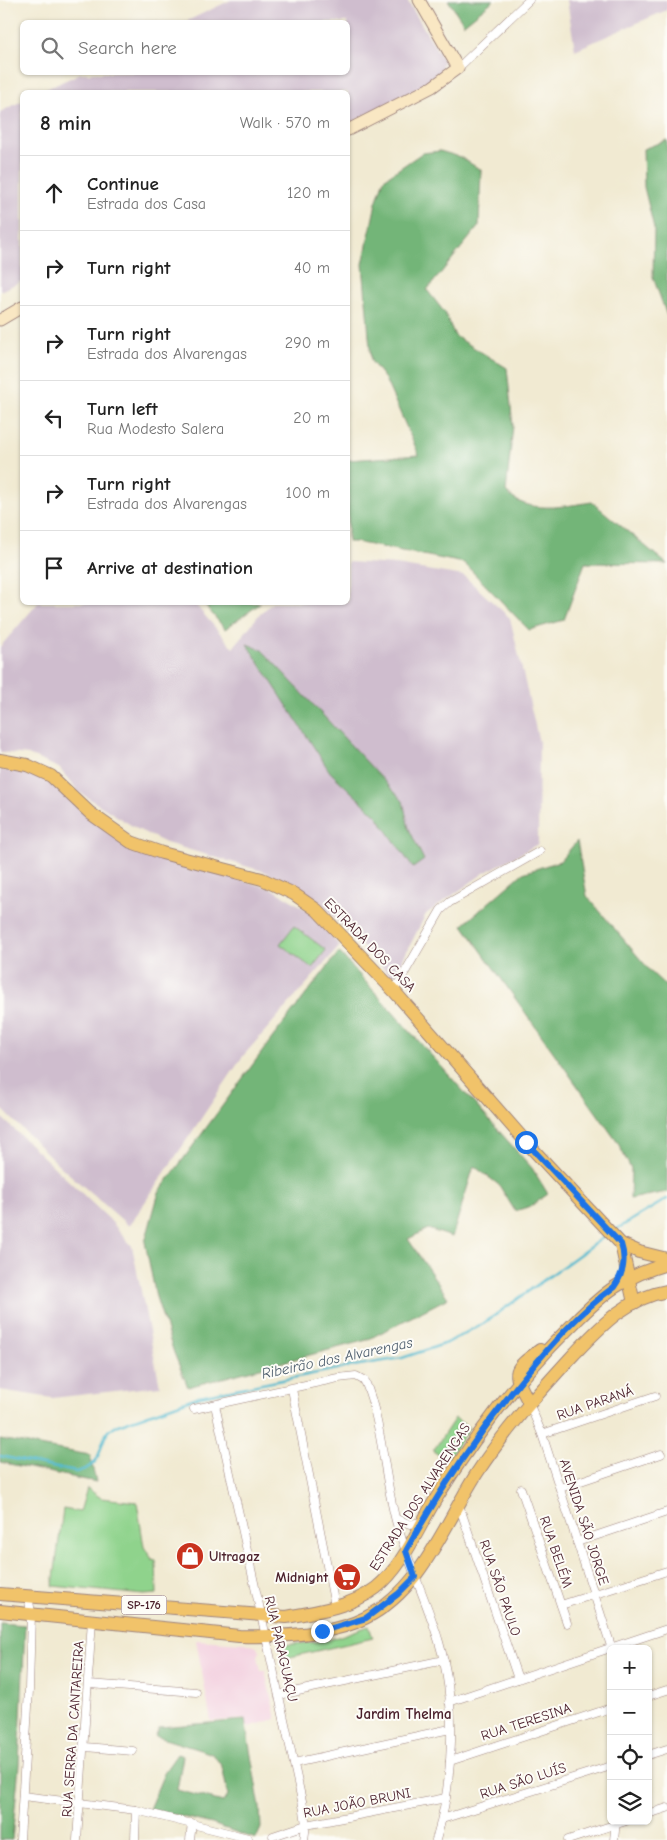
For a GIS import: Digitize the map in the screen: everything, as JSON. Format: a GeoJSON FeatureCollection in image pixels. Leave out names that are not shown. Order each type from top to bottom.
{"type":"FeatureCollection","features":[{"type":"Feature","properties":{"kind":"main road","name":"ESTRADA DOS CASA"},"geometry":{"type":"LineString","coordinates":[[0,760],[27,765],[51,776],[90,813],[131,842],[162,853],[240,872],[274,884],[294,894],[317,910],[394,991],[619,1241]]}},
{"type":"Feature","properties":{"kind":"main road"},"geometry":{"type":"LineString","coordinates":[[619,1241],[625,1258],[634,1303]]}},
{"type":"Feature","properties":{"kind":"main road"},"geometry":{"type":"LineString","coordinates":[[619,1241],[639,1252],[667,1259]]}},
{"type":"Feature","properties":{"kind":"main road"},"geometry":{"type":"LineString","coordinates":[[614,1287],[621,1275],[625,1258]]}},
{"type":"Feature","properties":{"kind":"main road","name":"ESTRADA DOS ALVARENGAS"},"geometry":{"type":"LineString","coordinates":[[0,1594],[286,1617],[336,1606],[375,1589],[386,1580],[406,1551],[422,1522],[476,1437],[519,1383],[562,1335],[614,1287],[667,1264]]}},
{"type":"Feature","properties":{"kind":"main road","name":"SP-176"},"geometry":{"type":"LineString","coordinates":[[0,1611],[220,1635],[267,1636],[322,1631],[366,1618],[398,1594],[415,1577],[488,1458],[530,1403],[605,1321],[634,1303],[667,1291]]}},
{"type":"Feature","properties":{"kind":"main road"},"geometry":{"type":"LineString","coordinates":[[519,1383],[530,1403]]}},
{"type":"Feature","properties":{"kind":"street"},"geometry":{"type":"LineString","coordinates":[[419,0],[458,68]]}},
{"type":"Feature","properties":{"kind":"street"},"geometry":{"type":"LineString","coordinates":[[350,129],[432,87],[458,68],[529,0]]}},
{"type":"Feature","properties":{"kind":"street"},"geometry":{"type":"LineString","coordinates":[[0,320],[20,308]]}},
{"type":"Feature","properties":{"kind":"street"},"geometry":{"type":"LineString","coordinates":[[394,991],[441,910],[450,902],[540,851]]}},
{"type":"Feature","properties":{"kind":"street"},"geometry":{"type":"LineString","coordinates":[[194,1408],[349,1377],[356,1376],[365,1381],[396,1519],[415,1577],[430,1611],[444,1660],[449,1702],[450,1761],[446,1798],[436,1840]]}},
{"type":"Feature","properties":{"kind":"street"},"geometry":{"type":"LineString","coordinates":[[292,1388],[336,1606]]}},
{"type":"Feature","properties":{"kind":"street","name":"RUA PARANÁ"},"geometry":{"type":"LineString","coordinates":[[542,1434],[655,1396]]}},
{"type":"Feature","properties":{"kind":"street","name":"AVENIDA SÃO JORGE"},"geometry":{"type":"LineString","coordinates":[[530,1403],[542,1434],[611,1645]]}},
{"type":"Feature","properties":{"kind":"street","name":"RUA PARAGUAÇU"},"geometry":{"type":"LineString","coordinates":[[215,1405],[294,1763],[306,1825],[304,1840]]}},
{"type":"Feature","properties":{"kind":"street"},"geometry":{"type":"LineString","coordinates":[[560,1488],[661,1454]]}},
{"type":"Feature","properties":{"kind":"street","name":"RUA BELÉM"},"geometry":{"type":"LineString","coordinates":[[521,1489],[567,1623]]}},
{"type":"Feature","properties":{"kind":"street","name":"RUA SÃO PAULO"},"geometry":{"type":"LineString","coordinates":[[459,1505],[518,1679]]}},
{"type":"Feature","properties":{"kind":"street"},"geometry":{"type":"LineString","coordinates":[[577,1542],[667,1512]]}},
{"type":"Feature","properties":{"kind":"street"},"geometry":{"type":"LineString","coordinates":[[396,1519],[410,1524],[422,1522]]}},
{"type":"Feature","properties":{"kind":"street"},"geometry":{"type":"LineString","coordinates":[[561,1605],[667,1571]]}},
{"type":"Feature","properties":{"kind":"street"},"geometry":{"type":"LineString","coordinates":[[20,1840],[24,1796],[31,1613],[28,1595]]}},
{"type":"Feature","properties":{"kind":"street","name":"RUA SERRA DA CANTAREIRA"},"geometry":{"type":"LineString","coordinates":[[78,1840],[82,1802],[92,1620]]}},
{"type":"Feature","properties":{"kind":"street"},"geometry":{"type":"LineString","coordinates":[[621,1645],[667,1629]]}},
{"type":"Feature","properties":{"kind":"street"},"geometry":{"type":"LineString","coordinates":[[449,1702],[607,1650]]}},
{"type":"Feature","properties":{"kind":"street"},"geometry":{"type":"LineString","coordinates":[[279,1695],[444,1660]]}},
{"type":"Feature","properties":{"kind":"street"},"geometry":{"type":"LineString","coordinates":[[89,1684],[196,1692]]}},
{"type":"Feature","properties":{"kind":"street"},"geometry":{"type":"LineString","coordinates":[[652,1695],[667,1690]]}},
{"type":"Feature","properties":{"kind":"street","name":"RUA TERESINA"},"geometry":{"type":"LineString","coordinates":[[450,1761],[607,1709]]}},
{"type":"Feature","properties":{"kind":"street"},"geometry":{"type":"LineString","coordinates":[[294,1763],[450,1729]]}},
{"type":"Feature","properties":{"kind":"street"},"geometry":{"type":"LineString","coordinates":[[85,1746],[133,1751]]}},
{"type":"Feature","properties":{"kind":"street"},"geometry":{"type":"LineString","coordinates":[[652,1754],[667,1749]]}},
{"type":"Feature","properties":{"kind":"street","name":"RUA SÃO LUÍS"},"geometry":{"type":"LineString","coordinates":[[442,1819],[607,1767]]}},
{"type":"Feature","properties":{"kind":"street"},"geometry":{"type":"LineString","coordinates":[[24,1796],[136,1810],[248,1838]]}},
{"type":"Feature","properties":{"kind":"street","name":"RUA JOÃO BRUNI"},"geometry":{"type":"LineString","coordinates":[[273,1836],[306,1825],[446,1798]]}},
{"type":"Feature","properties":{"kind":"street"},"geometry":{"type":"LineString","coordinates":[[652,1813],[667,1808]]}},
{"type":"Feature","properties":{"kind":"street"},"geometry":{"type":"LineString","coordinates":[[135,1840],[136,1810]]}},
{"type":"Feature","properties":{"kind":"street"},"geometry":{"type":"LineString","coordinates":[[190,1840],[192,1823]]}},
{"type":"Feature","properties":{"kind":"street"},"geometry":{"type":"LineString","coordinates":[[568,1840],[610,1825]]}},
{"type":"Feature","properties":{"kind":"street"},"geometry":{"type":"LineString","coordinates":[[614,1840],[616,1825]]}},
{"type":"Feature","properties":{"kind":"shaded area"},"geometry":{"type":"Polygon","coordinates":[[[231,0],[407,0],[443,60],[440,75],[402,98],[350,123],[350,90],[44,90],[77,75],[350,75],[350,20],[189,20],[231,0]]]}},
{"type":"Feature","properties":{"kind":"shaded area"},"geometry":{"type":"Polygon","coordinates":[[[567,0],[667,0],[667,10],[575,50],[567,0]]]}},
{"type":"Feature","properties":{"kind":"shaded area"},"geometry":{"type":"Polygon","coordinates":[[[20,102],[20,282],[0,291],[0,112],[20,102]]]}},
{"type":"Feature","properties":{"kind":"shaded area"},"geometry":{"type":"Polygon","coordinates":[[[350,562],[396,565],[464,576],[510,618],[539,742],[538,844],[484,873],[426,914],[393,978],[319,902],[266,872],[166,843],[137,829],[79,792],[59,768],[28,755],[0,752],[0,647],[36,605],[196,605],[233,648],[258,616],[270,605],[350,605],[350,562]]]}},
{"type":"Feature","properties":{"kind":"shaded area"},"geometry":{"type":"Polygon","coordinates":[[[0,770],[38,773],[127,847],[273,889],[307,910],[340,946],[243,1056],[129,1226],[61,1167],[0,1107],[0,770]]]}},
{"type":"Feature","properties":{"kind":"shaded area"},"geometry":{"type":"Polygon","coordinates":[[[0,1116],[109,1219],[132,1246],[160,1386],[52,1398],[0,1390],[0,1116]]]}},
{"type":"Feature","properties":{"kind":"shaded area"},"geometry":{"type":"Polygon","coordinates":[[[196,1640],[245,1643],[257,1647],[260,1652],[258,1656],[261,1671],[265,1671],[276,1719],[248,1727],[244,1719],[211,1721],[196,1640]]]}},
{"type":"Feature","properties":{"kind":"green space"},"geometry":{"type":"Polygon","coordinates":[[[448,0],[494,0],[464,24],[448,0]]]}},
{"type":"Feature","properties":{"kind":"green space"},"geometry":{"type":"Polygon","coordinates":[[[667,140],[667,316],[653,277],[654,228],[644,187],[643,149],[667,140]]]}},
{"type":"Feature","properties":{"kind":"green space"},"geometry":{"type":"Polygon","coordinates":[[[440,151],[460,157],[481,170],[479,226],[427,290],[445,313],[455,336],[507,368],[513,426],[506,492],[524,504],[535,506],[558,507],[592,502],[667,564],[585,563],[564,620],[529,630],[464,563],[350,542],[350,460],[419,455],[385,379],[371,361],[363,264],[376,203],[384,179],[422,153],[440,151]]]}},
{"type":"Feature","properties":{"kind":"green space"},"geometry":{"type":"Polygon","coordinates":[[[205,605],[258,605],[225,629],[205,605]]]}},
{"type":"Feature","properties":{"kind":"green space"},"geometry":{"type":"Polygon","coordinates":[[[247,644],[262,650],[403,801],[409,829],[424,860],[413,868],[377,816],[330,772],[247,644]]]}},
{"type":"Feature","properties":{"kind":"green space"},"geometry":{"type":"Polygon","coordinates":[[[577,841],[587,896],[652,973],[667,987],[667,1192],[630,1199],[631,1169],[618,1143],[463,925],[523,873],[560,861],[577,841]]]}},
{"type":"Feature","properties":{"kind":"green space"},"geometry":{"type":"Polygon","coordinates":[[[294,926],[326,950],[312,968],[280,944],[294,926]]]}},
{"type":"Feature","properties":{"kind":"green space"},"geometry":{"type":"Polygon","coordinates":[[[339,952],[532,1168],[548,1194],[531,1206],[515,1211],[499,1185],[474,1166],[452,1237],[428,1229],[408,1239],[448,1298],[367,1340],[188,1387],[174,1353],[156,1297],[145,1242],[159,1192],[273,1037],[339,952]]]}},
{"type":"Feature","properties":{"kind":"green space"},"geometry":{"type":"Polygon","coordinates":[[[455,1418],[469,1428],[447,1460],[433,1451],[455,1418]]]}},
{"type":"Feature","properties":{"kind":"green space"},"geometry":{"type":"Polygon","coordinates":[[[0,1439],[90,1455],[96,1482],[0,1462],[0,1439]]]}},
{"type":"Feature","properties":{"kind":"green space"},"geometry":{"type":"Polygon","coordinates":[[[87,1488],[101,1498],[137,1502],[144,1547],[152,1559],[156,1560],[157,1594],[144,1595],[53,1586],[63,1509],[80,1512],[87,1488]]]}},
{"type":"Feature","properties":{"kind":"green space"},"geometry":{"type":"Polygon","coordinates":[[[0,1623],[25,1625],[19,1765],[12,1840],[0,1840],[0,1623]]]}},
{"type":"Feature","properties":{"kind":"green space"},"geometry":{"type":"Polygon","coordinates":[[[369,1626],[373,1638],[286,1658],[283,1645],[326,1641],[369,1626]]]}},
{"type":"Feature","properties":{"kind":"green space"},"geometry":{"type":"Polygon","coordinates":[[[245,1720],[260,1808],[261,1828],[256,1839],[212,1824],[149,1809],[165,1771],[177,1754],[183,1756],[177,1790],[223,1802],[228,1795],[222,1767],[213,1754],[155,1736],[160,1727],[245,1720]]]}},
{"type":"Feature","properties":{"kind":"waterway","name":"Ribeirão dos Alvarengas"},"geometry":{"type":"LineString","coordinates":[[615,1230],[667,1199]]}},
{"type":"Feature","properties":{"kind":"waterway","name":"Ribeirão dos Alvarengas"},"geometry":{"type":"LineString","coordinates":[[0,1456],[76,1472],[85,1469],[96,1461],[104,1438],[108,1431],[115,1426],[200,1396],[402,1358],[447,1343],[487,1321],[608,1234]]}},
{"type":"Feature","properties":{"kind":"place","name":"Ultragaz"},"geometry":{"type":"Point","coordinates":[190,1556]}},
{"type":"Feature","properties":{"kind":"place","name":"Midnight"},"geometry":{"type":"Point","coordinates":[347,1577]}},
{"type":"Feature","properties":{"kind":"district","name":"Jardim Thelma"},"geometry":{"type":"Point","coordinates":[404,1714]}},
{"type":"Feature","properties":{"kind":"route"},"geometry":{"type":"LineString","coordinates":[[322,1631],[366,1618],[398,1594],[415,1577],[406,1551],[435,1500],[476,1437],[548,1349],[614,1287],[621,1275],[625,1258],[621,1244],[526,1142]]}}]}
